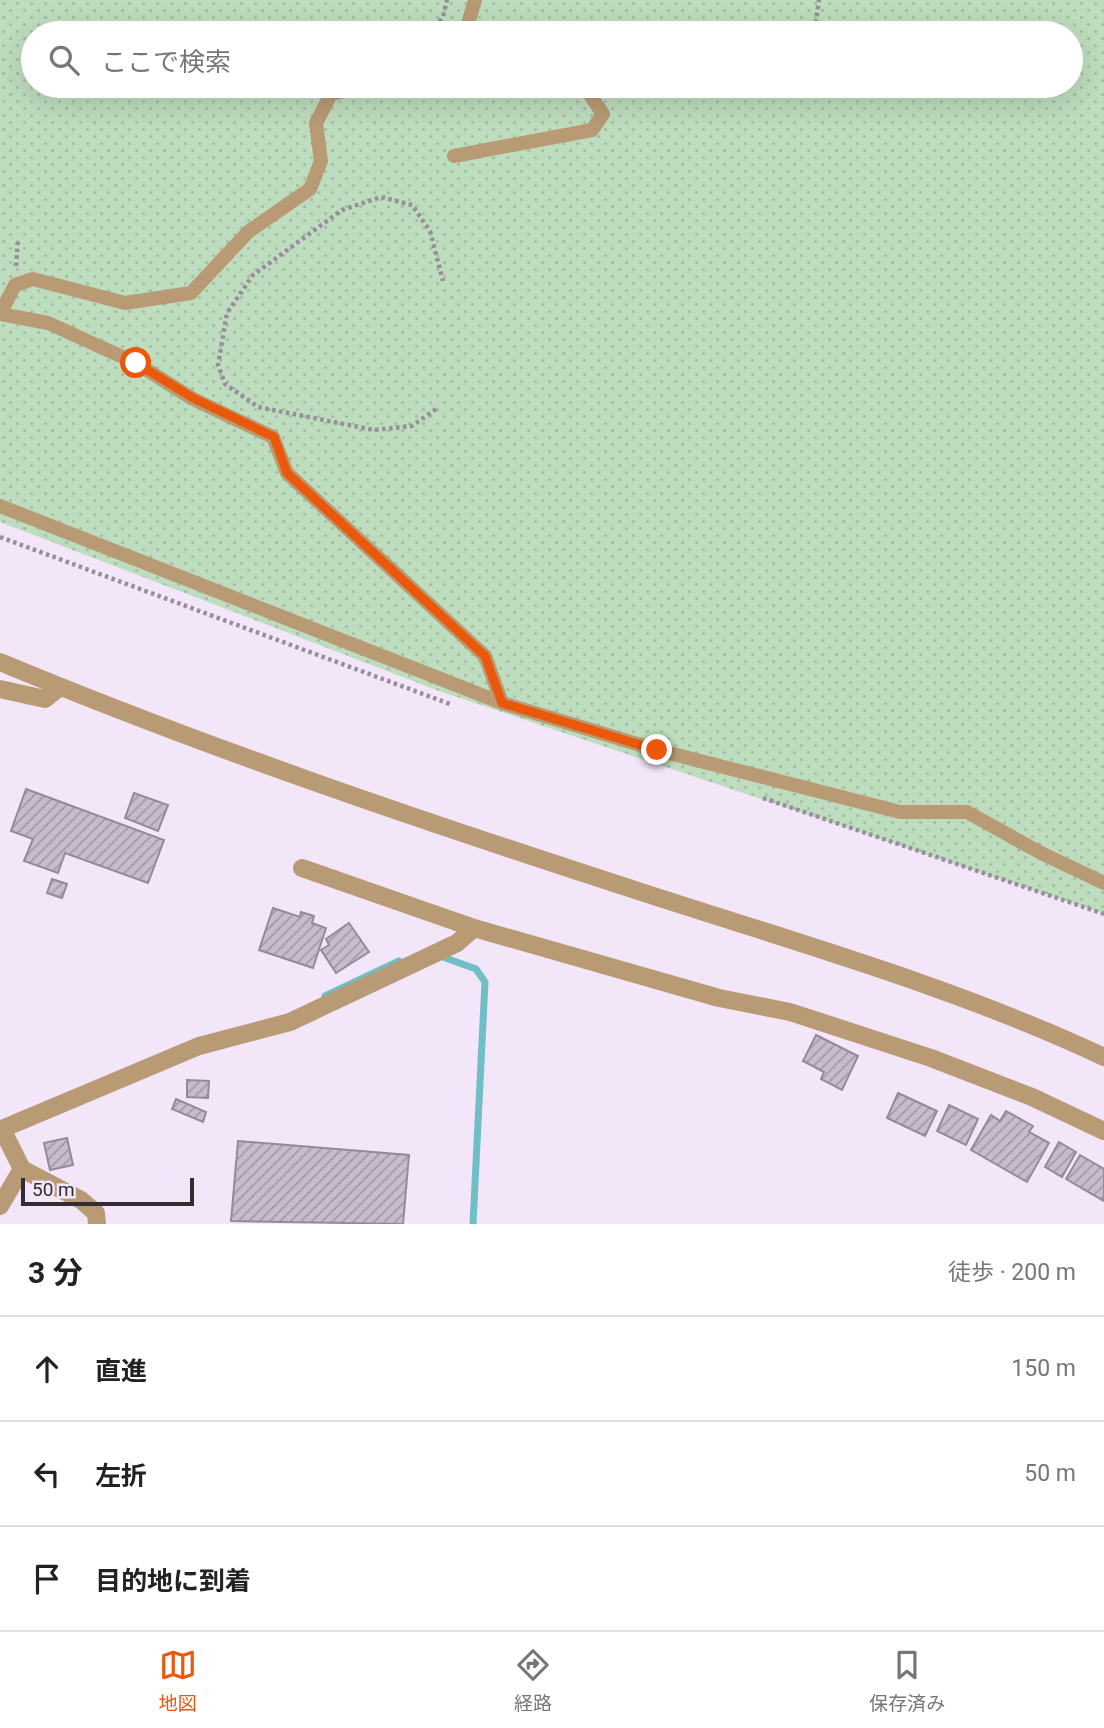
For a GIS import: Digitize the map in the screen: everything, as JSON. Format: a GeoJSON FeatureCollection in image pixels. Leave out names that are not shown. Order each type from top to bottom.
{"type":"FeatureCollection","features":[{"type":"Feature","properties":{"kind":"street"},"geometry":{"type":"LineString","coordinates":[[0,662],[60,687],[422,821],[920,983],[1044,1029],[1104,1057]]}},
{"type":"Feature","properties":{"kind":"street"},"geometry":{"type":"LineString","coordinates":[[0,689],[45,699],[60,687]]}},
{"type":"Feature","properties":{"kind":"street"},"geometry":{"type":"LineString","coordinates":[[302,868],[474,928],[719,998],[790,1012],[944,1063],[1032,1097],[1104,1131]]}},
{"type":"Feature","properties":{"kind":"street"},"geometry":{"type":"LineString","coordinates":[[97,1224],[96,1213],[81,1200],[23,1169],[1,1129],[199,1046],[290,1022],[457,943],[474,928]]}},
{"type":"Feature","properties":{"kind":"street"},"geometry":{"type":"LineString","coordinates":[[0,1206],[23,1169]]}},
{"type":"Feature","properties":{"kind":"lane"},"geometry":{"type":"LineString","coordinates":[[469,21],[475,0]]}},
{"type":"Feature","properties":{"kind":"lane"},"geometry":{"type":"LineString","coordinates":[[329,98],[316,123],[321,161],[310,189],[248,232],[191,293],[125,303],[33,279],[15,285],[0,314],[48,323],[136,363],[193,398],[274,437],[287,473],[485,656],[502,703]]}},
{"type":"Feature","properties":{"kind":"lane"},"geometry":{"type":"LineString","coordinates":[[454,156],[592,130],[603,114],[592,98]]}},
{"type":"Feature","properties":{"kind":"lane"},"geometry":{"type":"LineString","coordinates":[[0,506],[502,703],[657,750],[900,812],[967,812],[1041,853],[1104,883]]}},
{"type":"Feature","properties":{"kind":"path"},"geometry":{"type":"LineString","coordinates":[[440,21],[447,0]]}},
{"type":"Feature","properties":{"kind":"path"},"geometry":{"type":"LineString","coordinates":[[816,21],[819,0]]}},
{"type":"Feature","properties":{"kind":"path"},"geometry":{"type":"LineString","coordinates":[[436,408],[412,426],[374,430],[258,407],[225,384],[218,365],[227,313],[253,275],[342,210],[381,197],[412,205],[430,231],[443,281]]}},
{"type":"Feature","properties":{"kind":"path"},"geometry":{"type":"LineString","coordinates":[[15,285],[18,239]]}},
{"type":"Feature","properties":{"kind":"green space"},"geometry":{"type":"Polygon","coordinates":[[[0,0],[1104,0],[1104,914],[439,691],[0,522],[0,0]]]}},
{"type":"Feature","properties":{"kind":"building"},"geometry":{"type":"Polygon","coordinates":[[[26,789],[164,840],[148,883],[65,853],[58,873],[24,861],[33,839],[11,831],[26,789]]]}},
{"type":"Feature","properties":{"kind":"building"},"geometry":{"type":"Polygon","coordinates":[[[134,793],[168,805],[158,831],[125,818],[134,793]]]}},
{"type":"Feature","properties":{"kind":"building"},"geometry":{"type":"Polygon","coordinates":[[[52,879],[67,884],[62,898],[47,893],[52,879]]]}},
{"type":"Feature","properties":{"kind":"building"},"geometry":{"type":"Polygon","coordinates":[[[273,908],[300,917],[301,912],[314,916],[312,923],[326,928],[313,968],[259,950],[273,908]]]}},
{"type":"Feature","properties":{"kind":"building"},"geometry":{"type":"Polygon","coordinates":[[[349,923],[369,952],[336,973],[321,950],[329,945],[326,939],[349,923]]]}},
{"type":"Feature","properties":{"kind":"building"},"geometry":{"type":"Polygon","coordinates":[[[816,1035],[858,1056],[842,1090],[821,1079],[824,1072],[803,1061],[816,1035]]]}},
{"type":"Feature","properties":{"kind":"building"},"geometry":{"type":"Polygon","coordinates":[[[187,1080],[209,1081],[208,1098],[187,1097],[187,1080]]]}},
{"type":"Feature","properties":{"kind":"building"},"geometry":{"type":"Polygon","coordinates":[[[898,1093],[937,1111],[925,1136],[887,1118],[898,1093]]]}},
{"type":"Feature","properties":{"kind":"building"},"geometry":{"type":"Polygon","coordinates":[[[176,1099],[206,1112],[203,1122],[172,1109],[176,1099]]]}},
{"type":"Feature","properties":{"kind":"building"},"geometry":{"type":"Polygon","coordinates":[[[949,1105],[978,1119],[966,1145],[937,1131],[949,1105]]]}},
{"type":"Feature","properties":{"kind":"building"},"geometry":{"type":"Polygon","coordinates":[[[1006,1111],[1033,1126],[1029,1132],[1049,1143],[1027,1182],[971,1150],[991,1115],[1000,1121],[1006,1111]]]}},
{"type":"Feature","properties":{"kind":"building"},"geometry":{"type":"Polygon","coordinates":[[[67,1138],[73,1165],[50,1170],[44,1143],[67,1138]]]}},
{"type":"Feature","properties":{"kind":"building"},"geometry":{"type":"Polygon","coordinates":[[[238,1141],[409,1155],[403,1224],[231,1221],[238,1141]]]}},
{"type":"Feature","properties":{"kind":"building"},"geometry":{"type":"Polygon","coordinates":[[[1059,1142],[1076,1152],[1062,1177],[1045,1167],[1059,1142]]]}},
{"type":"Feature","properties":{"kind":"building"},"geometry":{"type":"Polygon","coordinates":[[[1080,1155],[1104,1169],[1104,1201],[1066,1179],[1080,1155]]]}},
{"type":"Feature","properties":{"kind":"waterway"},"geometry":{"type":"LineString","coordinates":[[440,956],[476,969],[485,982],[473,1224]]}},
{"type":"Feature","properties":{"kind":"waterway"},"geometry":{"type":"LineString","coordinates":[[325,996],[399,961]]}},
{"type":"Feature","properties":{"kind":"route"},"geometry":{"type":"LineString","coordinates":[[136,363],[193,398],[274,437],[287,473],[485,656],[502,703],[657,750]]}}]}
